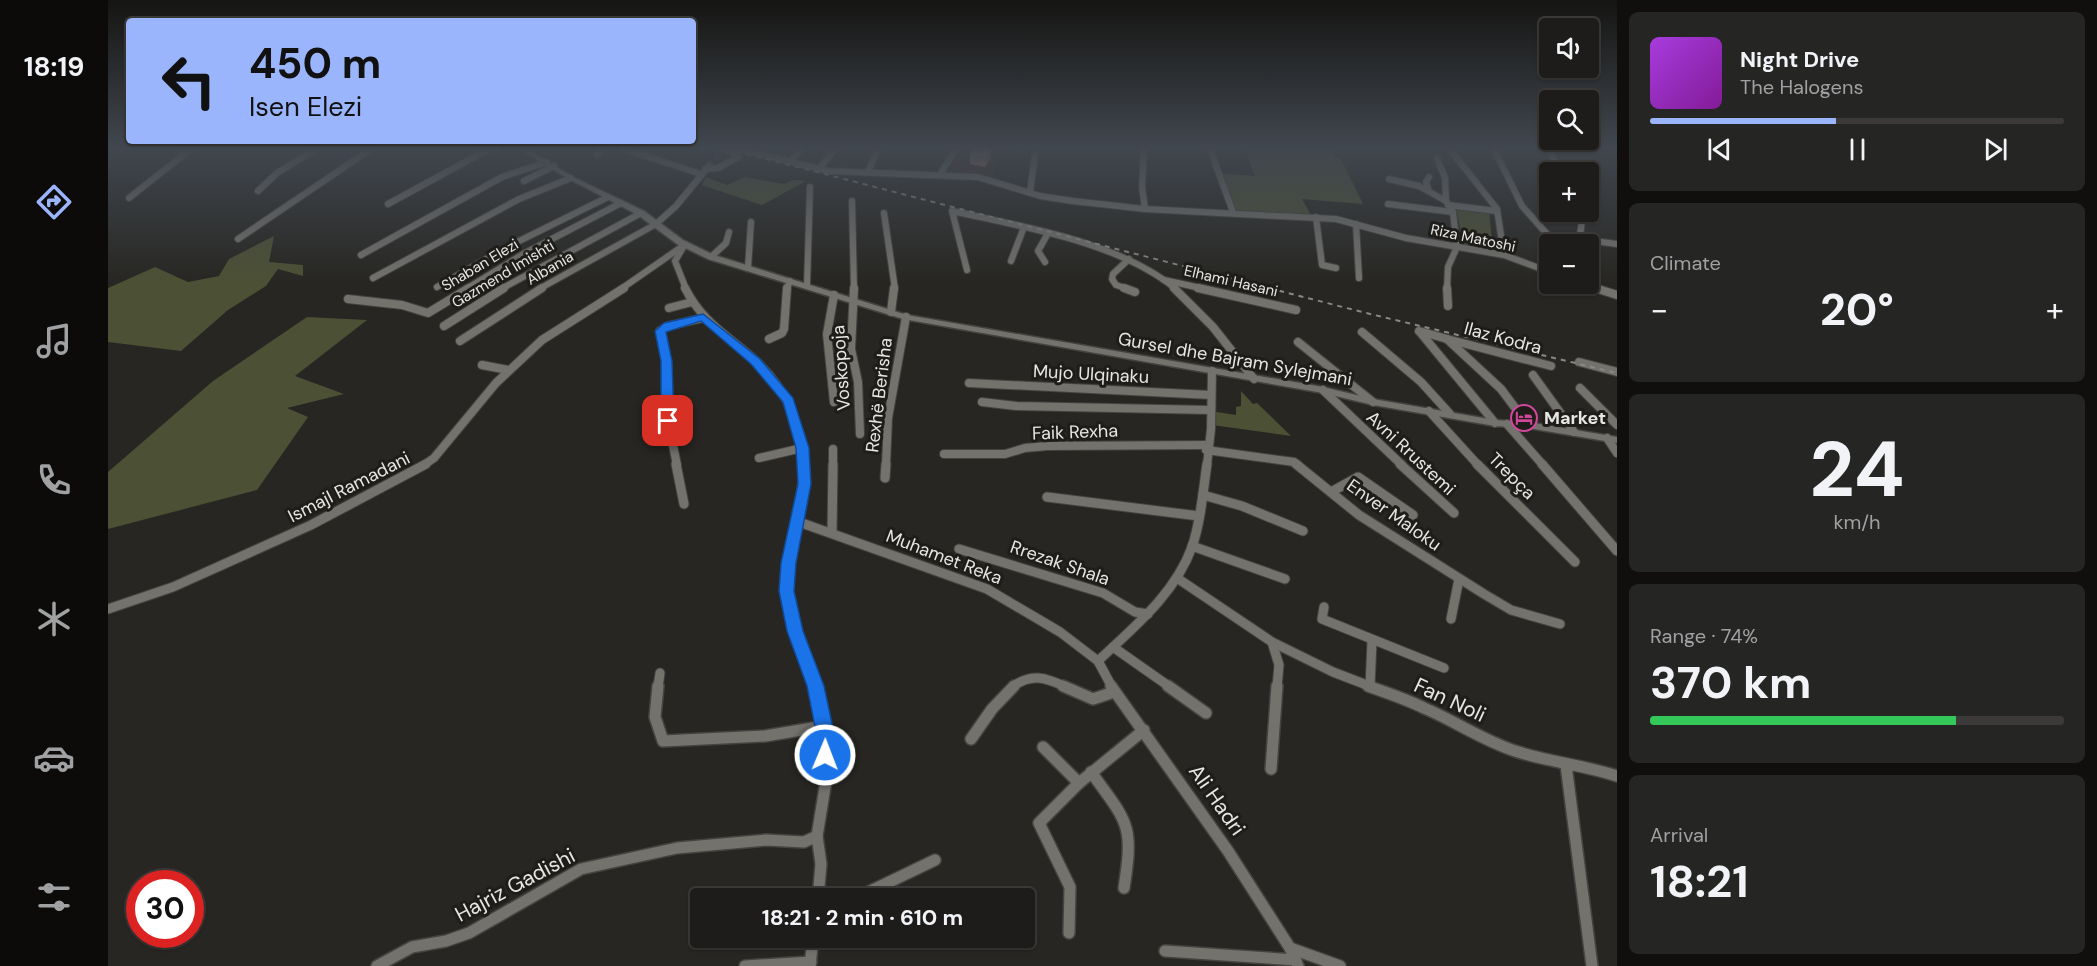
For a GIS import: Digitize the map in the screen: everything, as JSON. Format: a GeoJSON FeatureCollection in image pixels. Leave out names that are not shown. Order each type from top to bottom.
{"type":"FeatureCollection","features":[{"type":"Feature","properties":{"kind":"street"},"geometry":{"type":"LineString","coordinates":[[129,198],[134,194]]}},
{"type":"Feature","properties":{"kind":"street"},"geometry":{"type":"LineString","coordinates":[[238,239],[304,194]]}},
{"type":"Feature","properties":{"kind":"street"},"geometry":{"type":"LineString","coordinates":[[388,204],[406,194]]}},
{"type":"Feature","properties":{"kind":"street"},"geometry":{"type":"LineString","coordinates":[[361,255],[471,194]]}},
{"type":"Feature","properties":{"kind":"street"},"geometry":{"type":"LineString","coordinates":[[373,278],[531,194]]}},
{"type":"Feature","properties":{"kind":"street","name":"Gursel dhe Bajram Sylejmani"},"geometry":{"type":"LineString","coordinates":[[602,194],[641,213],[682,246],[711,257],[906,316],[1323,390],[1373,402],[1495,423],[1528,425],[1612,439]]}},
{"type":"Feature","properties":{"kind":"street","name":"Albania"},"geometry":{"type":"LineString","coordinates":[[460,341],[538,290],[656,224],[686,194]]}},
{"type":"Feature","properties":{"kind":"street"},"geometry":{"type":"LineString","coordinates":[[807,286],[810,194]]}},
{"type":"Feature","properties":{"kind":"street","name":"Riza Matoshi"},"geometry":{"type":"LineString","coordinates":[[1040,194],[1073,201],[1145,209],[1316,217],[1356,224],[1406,238],[1504,255],[1539,268]]}},
{"type":"Feature","properties":{"kind":"street"},"geometry":{"type":"LineString","coordinates":[[1143,194],[1145,209]]}},
{"type":"Feature","properties":{"kind":"street"},"geometry":{"type":"LineString","coordinates":[[1226,194],[1233,212]]}},
{"type":"Feature","properties":{"kind":"street"},"geometry":{"type":"LineString","coordinates":[[1436,194],[1447,203],[1453,212],[1457,247],[1451,252],[1447,265],[1448,306]]}},
{"type":"Feature","properties":{"kind":"street"},"geometry":{"type":"LineString","coordinates":[[1446,194],[1447,203]]}},
{"type":"Feature","properties":{"kind":"street"},"geometry":{"type":"LineString","coordinates":[[1485,194],[1496,206],[1504,255]]}},
{"type":"Feature","properties":{"kind":"street"},"geometry":{"type":"LineString","coordinates":[[1516,194],[1522,206],[1547,234]]}},
{"type":"Feature","properties":{"kind":"street"},"geometry":{"type":"LineString","coordinates":[[438,287],[509,246],[608,197]]}},
{"type":"Feature","properties":{"kind":"street"},"geometry":{"type":"LineString","coordinates":[[852,201],[854,277],[852,300]]}},
{"type":"Feature","properties":{"kind":"street","name":"Shaban Elezi"},"geometry":{"type":"LineString","coordinates":[[348,299],[402,305],[428,314],[525,253],[621,203]]}},
{"type":"Feature","properties":{"kind":"street"},"geometry":{"type":"LineString","coordinates":[[1447,203],[1496,211]]}},
{"type":"Feature","properties":{"kind":"street"},"geometry":{"type":"LineString","coordinates":[[1388,204],[1453,212]]}},
{"type":"Feature","properties":{"kind":"street","name":"Elhami Hasani"},"geometry":{"type":"LineString","coordinates":[[967,270],[957,239],[952,211],[1024,227],[1129,259],[1160,279],[1197,309],[1254,379]]}},
{"type":"Feature","properties":{"kind":"street","name":"Gazmend Imishti"},"geometry":{"type":"LineString","coordinates":[[444,326],[511,282],[641,213]]}},
{"type":"Feature","properties":{"kind":"street"},"geometry":{"type":"LineString","coordinates":[[884,213],[895,292],[891,312]]}},
{"type":"Feature","properties":{"kind":"street"},"geometry":{"type":"LineString","coordinates":[[1316,217],[1322,265],[1336,268]]}},
{"type":"Feature","properties":{"kind":"street"},"geometry":{"type":"LineString","coordinates":[[748,268],[750,222]]}},
{"type":"Feature","properties":{"kind":"street"},"geometry":{"type":"LineString","coordinates":[[1356,224],[1359,278]]}},
{"type":"Feature","properties":{"kind":"street"},"geometry":{"type":"LineString","coordinates":[[1011,261],[1024,227]]}},
{"type":"Feature","properties":{"kind":"street"},"geometry":{"type":"LineString","coordinates":[[711,257],[726,243],[729,232]]}},
{"type":"Feature","properties":{"kind":"street"},"geometry":{"type":"LineString","coordinates":[[1045,261],[1038,251],[1047,235]]}},
{"type":"Feature","properties":{"kind":"street"},"geometry":{"type":"LineString","coordinates":[[1599,243],[1617,244]]}},
{"type":"Feature","properties":{"kind":"street"},"geometry":{"type":"LineString","coordinates":[[682,246],[675,261],[676,269],[692,302],[703,318],[756,361],[780,387],[789,401],[802,448],[804,484],[799,522],[789,563],[787,591],[795,631],[816,686],[825,726],[826,781],[817,836],[821,864],[819,888]]}},
{"type":"Feature","properties":{"kind":"street","name":"Ismajl Ramadani"},"geometry":{"type":"LineString","coordinates":[[108,609],[173,587],[311,525],[410,475],[434,458],[508,370],[542,340],[595,308],[682,246]]}},
{"type":"Feature","properties":{"kind":"street"},"geometry":{"type":"LineString","coordinates":[[1129,259],[1113,274],[1112,279],[1116,285],[1135,292]]}},
{"type":"Feature","properties":{"kind":"street","name":"Elhami Hasani"},"geometry":{"type":"LineString","coordinates":[[1160,279],[1296,310]]}},
{"type":"Feature","properties":{"kind":"street"},"geometry":{"type":"LineString","coordinates":[[769,339],[782,333],[784,329],[784,294],[790,281]]}},
{"type":"Feature","properties":{"kind":"street"},"geometry":{"type":"LineString","coordinates":[[1599,289],[1617,295]]}},
{"type":"Feature","properties":{"kind":"street"},"geometry":{"type":"LineString","coordinates":[[834,295],[827,334],[834,402]]}},
{"type":"Feature","properties":{"kind":"street","name":"Voskopoja"},"geometry":{"type":"LineString","coordinates":[[852,300],[851,349],[858,382],[860,434]]}},
{"type":"Feature","properties":{"kind":"street"},"geometry":{"type":"LineString","coordinates":[[669,308],[692,302]]}},
{"type":"Feature","properties":{"kind":"street","name":"Rexhë Berisha"},"geometry":{"type":"LineString","coordinates":[[885,478],[888,418],[906,316]]}},
{"type":"Feature","properties":{"kind":"street"},"geometry":{"type":"LineString","coordinates":[[684,504],[668,421],[666,361],[660,331],[668,326],[703,318]]}},
{"type":"Feature","properties":{"kind":"street","name":"Ilaz Kodra"},"geometry":{"type":"LineString","coordinates":[[1495,423],[1474,395],[1448,369],[1419,331],[1551,366]]}},
{"type":"Feature","properties":{"kind":"street"},"geometry":{"type":"LineString","coordinates":[[1362,332],[1381,345],[1421,382],[1450,414]]}},
{"type":"Feature","properties":{"kind":"street","name":"Ilaz Kodra"},"geometry":{"type":"LineString","coordinates":[[1448,339],[1478,370],[1501,389],[1528,425]]}},
{"type":"Feature","properties":{"kind":"street"},"geometry":{"type":"LineString","coordinates":[[1298,342],[1373,402]]}},
{"type":"Feature","properties":{"kind":"street"},"geometry":{"type":"LineString","coordinates":[[1579,362],[1617,372]]}},
{"type":"Feature","properties":{"kind":"street"},"geometry":{"type":"LineString","coordinates":[[482,365],[508,370]]}},
{"type":"Feature","properties":{"kind":"street"},"geometry":{"type":"LineString","coordinates":[[1098,661],[1148,614],[1177,578],[1192,546],[1203,495],[1212,371]]}},
{"type":"Feature","properties":{"kind":"street"},"geometry":{"type":"LineString","coordinates":[[1533,375],[1574,432]]}},
{"type":"Feature","properties":{"kind":"street","name":"Mujo Ulqinaku"},"geometry":{"type":"LineString","coordinates":[[969,383],[1211,395]]}},
{"type":"Feature","properties":{"kind":"street"},"geometry":{"type":"LineString","coordinates":[[1580,388],[1617,425]]}},
{"type":"Feature","properties":{"kind":"street","name":"Avni Rrustemi"},"geometry":{"type":"LineString","coordinates":[[1323,390],[1337,406],[1454,513]]}},
{"type":"Feature","properties":{"kind":"street"},"geometry":{"type":"LineString","coordinates":[[982,402],[1016,406],[1210,410]]}},
{"type":"Feature","properties":{"kind":"street","name":"Trepça"},"geometry":{"type":"LineString","coordinates":[[1429,411],[1467,454],[1575,562]]}},
{"type":"Feature","properties":{"kind":"street"},"geometry":{"type":"LineString","coordinates":[[1507,424],[1617,551]]}},
{"type":"Feature","properties":{"kind":"street"},"geometry":{"type":"LineString","coordinates":[[1612,439],[1617,453]]}},
{"type":"Feature","properties":{"kind":"street","name":"Faik Rexha"},"geometry":{"type":"LineString","coordinates":[[944,454],[1005,454],[1025,448],[1047,446],[1207,447]]}},
{"type":"Feature","properties":{"kind":"street","name":"Enver Maloku"},"geometry":{"type":"LineString","coordinates":[[1207,447],[1294,462],[1359,515],[1459,579],[1511,610],[1560,624]]}},
{"type":"Feature","properties":{"kind":"street"},"geometry":{"type":"LineString","coordinates":[[759,458],[802,448]]}},
{"type":"Feature","properties":{"kind":"street"},"geometry":{"type":"LineString","coordinates":[[832,533],[833,449]]}},
{"type":"Feature","properties":{"kind":"street"},"geometry":{"type":"LineString","coordinates":[[1331,492],[1358,477],[1413,515]]}},
{"type":"Feature","properties":{"kind":"street"},"geometry":{"type":"LineString","coordinates":[[1203,495],[1242,506],[1303,531]]}},
{"type":"Feature","properties":{"kind":"street"},"geometry":{"type":"LineString","coordinates":[[1047,498],[1199,516]]}},
{"type":"Feature","properties":{"kind":"street","name":"Muhamet Reka"},"geometry":{"type":"LineString","coordinates":[[799,522],[926,570],[963,579],[987,590],[1060,632],[1098,661]]}},
{"type":"Feature","properties":{"kind":"street"},"geometry":{"type":"LineString","coordinates":[[1192,546],[1285,579]]}},
{"type":"Feature","properties":{"kind":"street","name":"Rrezak Shala"},"geometry":{"type":"LineString","coordinates":[[959,549],[1103,593],[1135,612],[1148,614]]}},
{"type":"Feature","properties":{"kind":"street","name":"Fan Noli"},"geometry":{"type":"LineString","coordinates":[[1177,578],[1272,642],[1370,687],[1425,708],[1462,729],[1514,751],[1566,765],[1582,765],[1617,777]]}},
{"type":"Feature","properties":{"kind":"street"},"geometry":{"type":"LineString","coordinates":[[1451,619],[1459,579]]}},
{"type":"Feature","properties":{"kind":"street"},"geometry":{"type":"LineString","coordinates":[[1324,607],[1322,619],[1444,668]]}},
{"type":"Feature","properties":{"kind":"street"},"geometry":{"type":"LineString","coordinates":[[1370,687],[1372,641]]}},
{"type":"Feature","properties":{"kind":"street"},"geometry":{"type":"LineString","coordinates":[[1271,769],[1279,665],[1272,642]]}},
{"type":"Feature","properties":{"kind":"street"},"geometry":{"type":"LineString","coordinates":[[1113,646],[1206,713]]}},
{"type":"Feature","properties":{"kind":"street","name":"Ali Hadri"},"geometry":{"type":"LineString","coordinates":[[1098,661],[1114,693],[1144,730],[1228,851],[1295,958]]}},
{"type":"Feature","properties":{"kind":"street"},"geometry":{"type":"LineString","coordinates":[[660,673],[654,722],[657,734],[663,741],[748,739],[791,734],[825,726]]}},
{"type":"Feature","properties":{"kind":"street"},"geometry":{"type":"LineString","coordinates":[[971,739],[1003,694],[1029,676],[1039,676],[1093,699],[1114,693]]}},
{"type":"Feature","properties":{"kind":"street"},"geometry":{"type":"LineString","coordinates":[[1069,933],[1070,887],[1039,823],[1091,772],[1144,730]]}},
{"type":"Feature","properties":{"kind":"street"},"geometry":{"type":"LineString","coordinates":[[1043,747],[1079,783]]}},
{"type":"Feature","properties":{"kind":"street"},"geometry":{"type":"LineString","coordinates":[[1566,765],[1592,966]]}},
{"type":"Feature","properties":{"kind":"street"},"geometry":{"type":"LineString","coordinates":[[1091,772],[1115,806],[1129,832],[1131,843],[1124,888]]}},
{"type":"Feature","properties":{"kind":"street","name":"Hajriz Gadishi"},"geometry":{"type":"LineString","coordinates":[[377,966],[412,947],[446,941],[469,933],[581,869],[677,848],[766,840],[804,842],[817,836]]}},
{"type":"Feature","properties":{"kind":"street"},"geometry":{"type":"LineString","coordinates":[[877,888],[935,860]]}},
{"type":"Feature","properties":{"kind":"street"},"geometry":{"type":"LineString","coordinates":[[745,966],[811,964],[812,948]]}},
{"type":"Feature","properties":{"kind":"street"},"geometry":{"type":"LineString","coordinates":[[1165,951],[1295,958],[1340,966]]}},
{"type":"Feature","properties":{"kind":"green space"},"geometry":{"type":"Polygon","coordinates":[[[729,194],[782,194],[762,205],[729,194]]]}},
{"type":"Feature","properties":{"kind":"green space"},"geometry":{"type":"Polygon","coordinates":[[[1223,194],[1358,194],[1363,204],[1302,199],[1311,215],[1230,211],[1223,194]]]}},
{"type":"Feature","properties":{"kind":"green space"},"geometry":{"type":"Polygon","coordinates":[[[1456,207],[1489,211],[1493,251],[1463,244],[1456,207]]]}},
{"type":"Feature","properties":{"kind":"green space"},"geometry":{"type":"Polygon","coordinates":[[[274,236],[269,262],[303,265],[303,276],[278,269],[266,286],[228,310],[181,351],[108,342],[108,288],[155,267],[188,282],[219,276],[229,259],[274,236]]]}},
{"type":"Feature","properties":{"kind":"green space"},"geometry":{"type":"Polygon","coordinates":[[[307,317],[367,320],[295,376],[344,394],[287,408],[308,417],[257,490],[108,529],[108,472],[213,381],[307,317]]]}},
{"type":"Feature","properties":{"kind":"green space"},"geometry":{"type":"Polygon","coordinates":[[[1241,391],[1291,436],[1212,425],[1211,411],[1236,415],[1236,407],[1241,406],[1241,391]]]}},
{"type":"Feature","properties":{"kind":"railway"},"geometry":{"type":"LineString","coordinates":[[903,194],[1366,313],[1617,373]]}},
{"type":"Feature","properties":{"kind":"place","name":"Market"},"geometry":{"type":"Point","coordinates":[1524,418]}},
{"type":"Feature","properties":{"kind":"route"},"geometry":{"type":"LineString","coordinates":[[668,421],[666,361],[660,331],[668,326],[703,318],[723,337],[756,361],[780,387],[789,401],[802,448],[804,484],[799,522],[789,563],[787,591],[795,631],[816,686],[825,726],[827,742],[825,755]]}}]}
